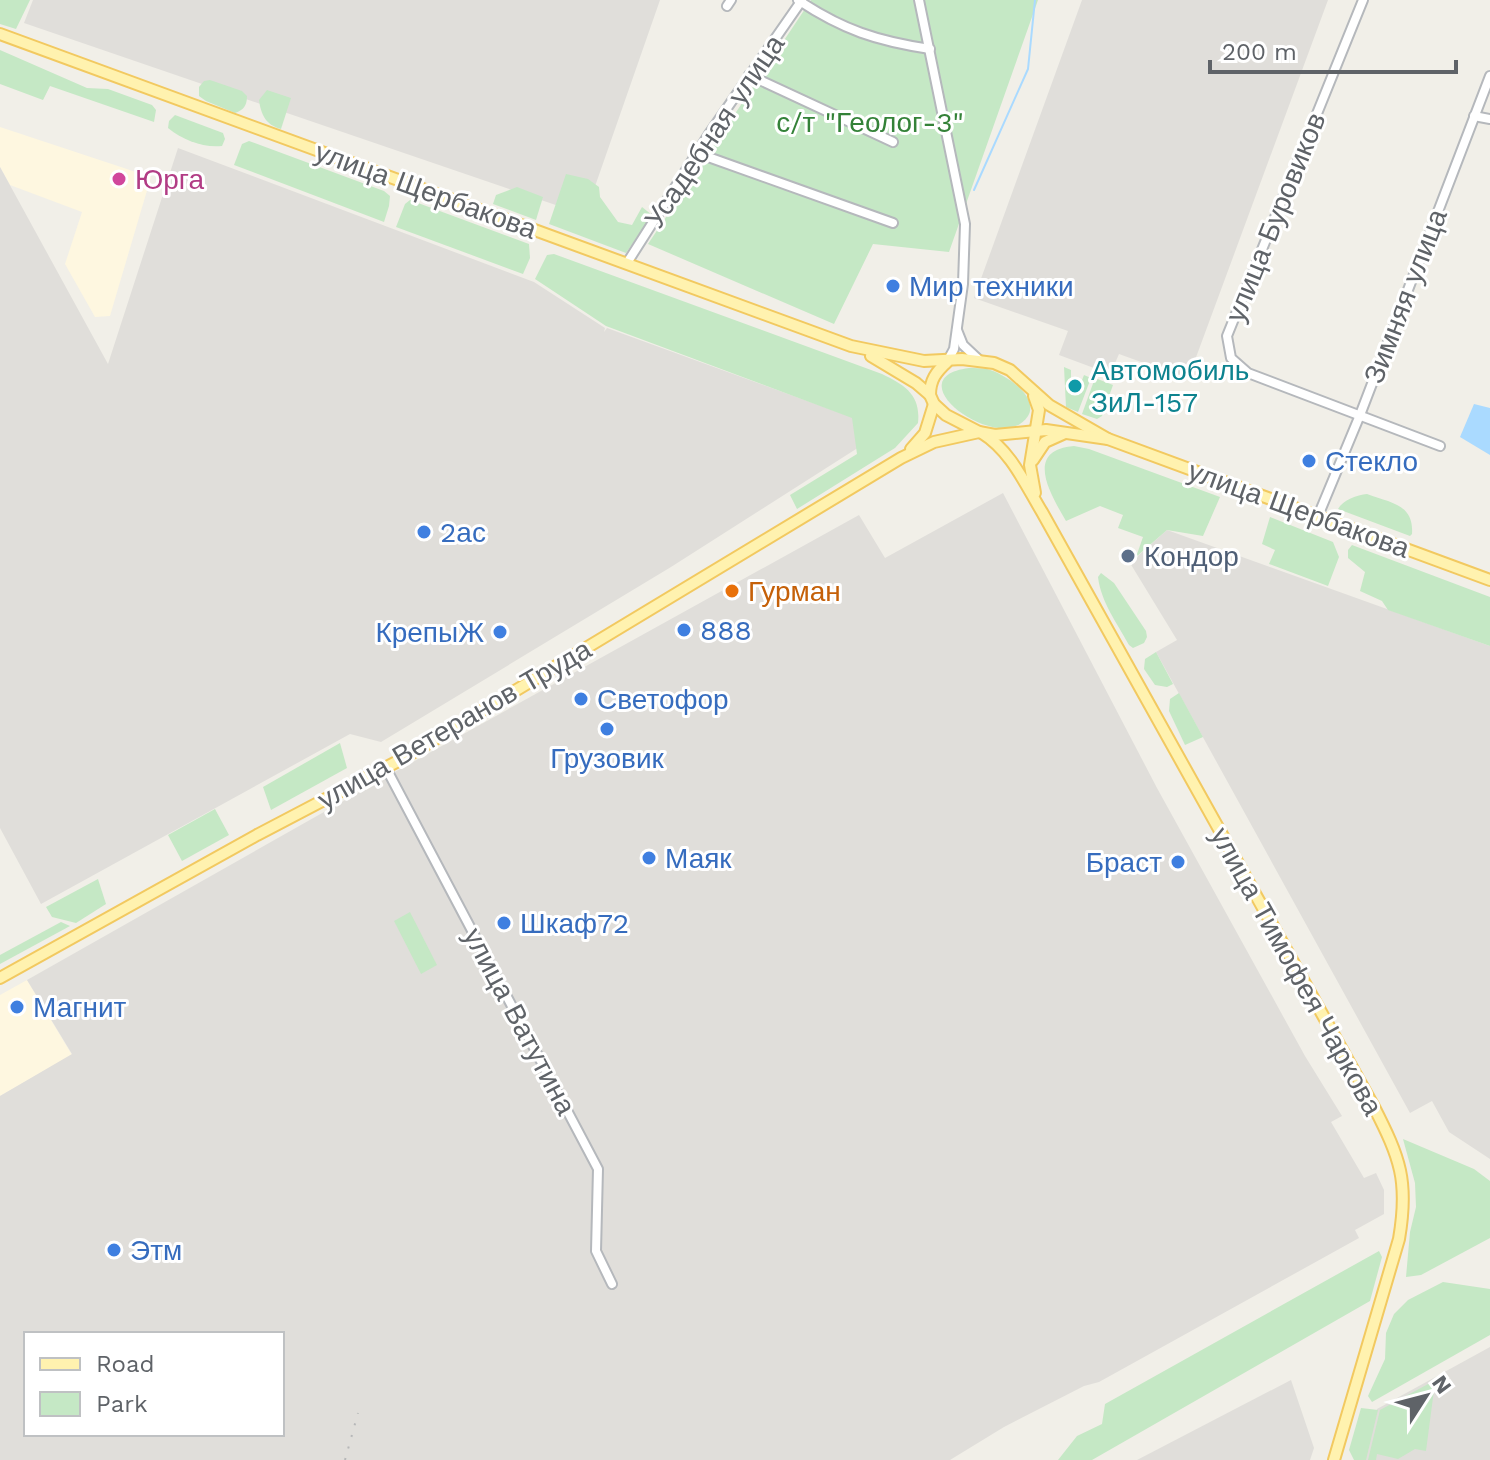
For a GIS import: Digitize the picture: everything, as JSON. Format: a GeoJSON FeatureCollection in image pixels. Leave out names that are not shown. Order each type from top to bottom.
{"type":"FeatureCollection","features":[{"type":"Feature","properties":{"kind":"main road","name":"улица Щербакова"},"geometry":{"type":"LineString","coordinates":[[0,34],[851,346]]}},
{"type":"Feature","properties":{"kind":"main road"},"geometry":{"type":"LineString","coordinates":[[851,346],[904,359],[947,362],[979,360],[1010,370],[1049,405],[1108,439]]}},
{"type":"Feature","properties":{"kind":"main road"},"geometry":{"type":"LineString","coordinates":[[851,346],[900,372],[959,424],[980,433],[1001,448],[1042,512]]}},
{"type":"Feature","properties":{"kind":"main road"},"geometry":{"type":"LineString","coordinates":[[901,458],[925,433],[932,400],[930,385],[947,362]]}},
{"type":"Feature","properties":{"kind":"main road"},"geometry":{"type":"LineString","coordinates":[[1031,390],[1039,410],[1030,465],[1042,512]]}},
{"type":"Feature","properties":{"kind":"main road"},"geometry":{"type":"LineString","coordinates":[[901,458],[934,442],[980,433],[1006,435],[1035,430],[1108,439]]}},
{"type":"Feature","properties":{"kind":"main road"},"geometry":{"type":"LineString","coordinates":[[1030,465],[1045,442],[1068,432]]}},
{"type":"Feature","properties":{"kind":"main road","name":"улица Щербакова"},"geometry":{"type":"LineString","coordinates":[[1108,439],[1490,580]]}},
{"type":"Feature","properties":{"kind":"main road","name":"улица Ветеранов Труда"},"geometry":{"type":"LineString","coordinates":[[0,978],[257,835],[386,768],[901,458]]}},
{"type":"Feature","properties":{"kind":"main road","name":"улица Тимофея Чаркова"},"geometry":{"type":"LineString","coordinates":[[1042,512],[1374,1107],[1399,1161],[1404,1185],[1404,1212],[1399,1239],[1334,1460]]}},
{"type":"Feature","properties":{"kind":"street"},"geometry":{"type":"LineString","coordinates":[[919,0],[965,224],[963,284],[954,349],[947,362]]}},
{"type":"Feature","properties":{"kind":"street","name":"улица Буровиков"},"geometry":{"type":"LineString","coordinates":[[1363,0],[1227,336],[1231,358],[1248,373],[1440,446]]}},
{"type":"Feature","properties":{"kind":"street"},"geometry":{"type":"LineString","coordinates":[[800,1],[854,32],[887,43],[930,49]]}},
{"type":"Feature","properties":{"kind":"street","name":"Усадебная улица"},"geometry":{"type":"LineString","coordinates":[[627,263],[800,1]]}},
{"type":"Feature","properties":{"kind":"street"},"geometry":{"type":"LineString","coordinates":[[749,75],[893,142]]}},
{"type":"Feature","properties":{"kind":"street","name":"Зимняя улица"},"geometry":{"type":"LineString","coordinates":[[1318,516],[1490,76]]}},
{"type":"Feature","properties":{"kind":"street"},"geometry":{"type":"LineString","coordinates":[[1474,116],[1490,119]]}},
{"type":"Feature","properties":{"kind":"street"},"geometry":{"type":"LineString","coordinates":[[697,153],[893,223]]}},
{"type":"Feature","properties":{"kind":"street"},"geometry":{"type":"LineString","coordinates":[[957,329],[963,345],[979,360]]}},
{"type":"Feature","properties":{"kind":"street","name":"улица Ватутина"},"geometry":{"type":"LineString","coordinates":[[386,768],[598,1169],[596,1251],[612,1284]]}},
{"type":"Feature","properties":{"kind":"shaded area"},"geometry":{"type":"Polygon","coordinates":[[[33,0],[660,0],[585,215],[24,23],[33,0]]]}},
{"type":"Feature","properties":{"kind":"shaded area"},"geometry":{"type":"Polygon","coordinates":[[[1082,0],[1328,0],[1188,379],[1119,354],[1112,370],[1104,367],[1102,371],[1059,355],[1068,331],[974,298],[1082,0]]]}},
{"type":"Feature","properties":{"kind":"shaded area"},"geometry":{"type":"Polygon","coordinates":[[[0,127],[151,177],[110,316],[95,317],[65,264],[82,212],[10,185],[0,167],[0,127]]]}},
{"type":"Feature","properties":{"kind":"shaded area"},"geometry":{"type":"Polygon","coordinates":[[[178,148],[534,282],[605,328],[604,332],[607,328],[879,427],[878,435],[671,567],[381,742],[350,734],[41,904],[0,828],[0,167],[108,364],[178,148]]]}},
{"type":"Feature","properties":{"kind":"shaded area"},"geometry":{"type":"Polygon","coordinates":[[[1003,493],[1157,788],[1305,1056],[1342,1116],[1331,1122],[1364,1178],[1376,1173],[1384,1190],[1384,1214],[1355,1230],[1359,1238],[1099,1382],[1084,1386],[1004,1427],[950,1460],[0,1460],[0,1096],[72,1054],[27,980],[859,515],[885,558],[1003,493]]]}},
{"type":"Feature","properties":{"kind":"shaded area"},"geometry":{"type":"Polygon","coordinates":[[[1167,530],[1490,646],[1490,1159],[1449,1132],[1432,1101],[1410,1113],[1156,652],[1177,640],[1130,563],[1167,530]]]}},
{"type":"Feature","properties":{"kind":"shaded area"},"geometry":{"type":"Polygon","coordinates":[[[27,980],[72,1055],[0,1096],[0,995],[27,980]]]}},
{"type":"Feature","properties":{"kind":"shaded area"},"geometry":{"type":"Polygon","coordinates":[[[1490,1347],[1490,1460],[1365,1460],[1377,1409],[1490,1347]]]}},
{"type":"Feature","properties":{"kind":"shaded area"},"geometry":{"type":"Polygon","coordinates":[[[1291,1380],[1314,1448],[1310,1460],[1137,1460],[1291,1380]]]}},
{"type":"Feature","properties":{"kind":"green space"},"geometry":{"type":"Polygon","coordinates":[[[0,0],[30,0],[16,29],[0,24],[0,0]]]}},
{"type":"Feature","properties":{"kind":"green space","name":"с/т \"Геолог-3\""},"geometry":{"type":"Polygon","coordinates":[[[811,0],[1038,0],[949,252],[873,244],[834,324],[648,244],[811,0]]]}},
{"type":"Feature","properties":{"kind":"green space"},"geometry":{"type":"Polygon","coordinates":[[[0,50],[87,88],[108,89],[152,105],[156,110],[154,122],[50,86],[43,100],[0,84],[0,50]]]}},
{"type":"Feature","properties":{"kind":"green space"},"geometry":{"type":"Polygon","coordinates":[[[210,80],[242,91],[247,96],[244,107],[235,113],[199,96],[199,87],[210,80]]]}},
{"type":"Feature","properties":{"kind":"green space"},"geometry":{"type":"Polygon","coordinates":[[[267,90],[291,98],[281,129],[268,122],[261,110],[259,100],[267,90]]]}},
{"type":"Feature","properties":{"kind":"green space"},"geometry":{"type":"Polygon","coordinates":[[[175,115],[223,133],[225,139],[222,146],[201,144],[174,132],[168,128],[169,121],[175,115]]]}},
{"type":"Feature","properties":{"kind":"green space"},"geometry":{"type":"Polygon","coordinates":[[[249,141],[384,191],[390,196],[384,222],[234,165],[242,144],[249,141]]]}},
{"type":"Feature","properties":{"kind":"green space"},"geometry":{"type":"Polygon","coordinates":[[[566,174],[588,179],[599,187],[600,197],[618,222],[632,225],[642,207],[652,215],[626,253],[549,224],[566,174]]]}},
{"type":"Feature","properties":{"kind":"green space"},"geometry":{"type":"Polygon","coordinates":[[[517,187],[543,197],[536,220],[493,204],[496,195],[517,187]]]}},
{"type":"Feature","properties":{"kind":"green space"},"geometry":{"type":"Polygon","coordinates":[[[410,200],[529,244],[530,258],[523,274],[396,227],[405,204],[410,200]]]}},
{"type":"Feature","properties":{"kind":"green space"},"geometry":{"type":"Polygon","coordinates":[[[554,254],[882,374],[910,392],[917,405],[918,423],[895,448],[797,509],[790,495],[857,454],[852,418],[606,326],[535,279],[547,255],[554,254]]]}},
{"type":"Feature","properties":{"kind":"green space"},"geometry":{"type":"Polygon","coordinates":[[[1064,367],[1071,370],[1071,392],[1077,393],[1084,375],[1091,378],[1078,412],[1066,407],[1064,367]]]}},
{"type":"Feature","properties":{"kind":"green space"},"geometry":{"type":"Polygon","coordinates":[[[969,368],[994,371],[1018,386],[1029,401],[1028,416],[1015,426],[997,428],[977,422],[960,412],[947,399],[942,386],[948,375],[969,368]]]}},
{"type":"Feature","properties":{"kind":"green space"},"geometry":{"type":"Polygon","coordinates":[[[1095,378],[1113,385],[1102,416],[1097,419],[1082,414],[1095,378]]]}},
{"type":"Feature","properties":{"kind":"green space"},"geometry":{"type":"Polygon","coordinates":[[[1074,446],[1220,497],[1203,536],[1167,530],[1136,557],[1143,537],[1118,528],[1123,515],[1100,506],[1066,521],[1048,487],[1045,465],[1049,456],[1058,449],[1074,446]]]}},
{"type":"Feature","properties":{"kind":"green space"},"geometry":{"type":"Polygon","coordinates":[[[1367,494],[1405,511],[1412,524],[1412,534],[1410,536],[1338,509],[1351,498],[1367,494]]]}},
{"type":"Feature","properties":{"kind":"green space"},"geometry":{"type":"Polygon","coordinates":[[[1270,517],[1333,542],[1339,557],[1328,586],[1269,564],[1275,550],[1262,544],[1270,517]]]}},
{"type":"Feature","properties":{"kind":"green space"},"geometry":{"type":"Polygon","coordinates":[[[1352,545],[1490,597],[1490,646],[1388,610],[1382,601],[1360,591],[1365,572],[1348,558],[1352,545]]]}},
{"type":"Feature","properties":{"kind":"green space"},"geometry":{"type":"Polygon","coordinates":[[[1101,573],[1114,583],[1146,631],[1144,643],[1133,648],[1129,645],[1102,595],[1098,577],[1101,573]]]}},
{"type":"Feature","properties":{"kind":"green space"},"geometry":{"type":"Polygon","coordinates":[[[1156,652],[1173,684],[1167,687],[1155,685],[1144,669],[1145,659],[1156,652]]]}},
{"type":"Feature","properties":{"kind":"green space"},"geometry":{"type":"Polygon","coordinates":[[[1179,693],[1203,737],[1185,745],[1169,711],[1170,699],[1179,693]]]}},
{"type":"Feature","properties":{"kind":"green space"},"geometry":{"type":"Polygon","coordinates":[[[340,743],[347,768],[271,810],[263,787],[340,743]]]}},
{"type":"Feature","properties":{"kind":"green space"},"geometry":{"type":"Polygon","coordinates":[[[215,809],[229,835],[182,861],[168,835],[215,809]]]}},
{"type":"Feature","properties":{"kind":"green space"},"geometry":{"type":"Polygon","coordinates":[[[98,879],[106,904],[76,923],[52,917],[46,907],[98,879]]]}},
{"type":"Feature","properties":{"kind":"green space"},"geometry":{"type":"Polygon","coordinates":[[[410,912],[437,965],[421,974],[394,921],[410,912]]]}},
{"type":"Feature","properties":{"kind":"green space"},"geometry":{"type":"Polygon","coordinates":[[[61,922],[70,926],[0,964],[0,955],[61,922]]]}},
{"type":"Feature","properties":{"kind":"green space"},"geometry":{"type":"Polygon","coordinates":[[[1403,1139],[1474,1169],[1490,1181],[1490,1238],[1421,1275],[1406,1277],[1410,1232],[1416,1207],[1415,1183],[1403,1139]]]}},
{"type":"Feature","properties":{"kind":"green space"},"geometry":{"type":"Polygon","coordinates":[[[1379,1251],[1382,1257],[1370,1301],[1092,1460],[1058,1460],[1077,1436],[1102,1424],[1105,1404],[1379,1251]]]}},
{"type":"Feature","properties":{"kind":"green space"},"geometry":{"type":"Polygon","coordinates":[[[1443,1282],[1490,1289],[1490,1335],[1372,1402],[1368,1396],[1385,1359],[1386,1333],[1394,1314],[1408,1300],[1443,1282]]]}},
{"type":"Feature","properties":{"kind":"green space"},"geometry":{"type":"Polygon","coordinates":[[[1430,1383],[1434,1390],[1426,1451],[1415,1449],[1398,1459],[1377,1454],[1376,1460],[1368,1460],[1380,1410],[1430,1383]]]}},
{"type":"Feature","properties":{"kind":"green space"},"geometry":{"type":"Polygon","coordinates":[[[1361,1408],[1378,1410],[1366,1460],[1354,1460],[1349,1450],[1361,1408]]]}},
{"type":"Feature","properties":{"kind":"water"},"geometry":{"type":"Polygon","coordinates":[[[1474,404],[1490,408],[1490,455],[1460,437],[1474,404]]]}},
{"type":"Feature","properties":{"kind":"waterway"},"geometry":{"type":"LineString","coordinates":[[974,190],[1028,69],[1035,0]]}},
{"type":"Feature","properties":{"kind":"railway"},"geometry":{"type":"LineString","coordinates":[[345,1460],[358,1413]]}},
{"type":"Feature","properties":{"kind":"place","name":"Юрга"},"geometry":{"type":"Point","coordinates":[119,179]}},
{"type":"Feature","properties":{"kind":"place","name":"Мир техники"},"geometry":{"type":"Point","coordinates":[893,286]}},
{"type":"Feature","properties":{"kind":"place","name":"Автомобиль ЗиЛ-157"},"geometry":{"type":"Point","coordinates":[1075,386]}},
{"type":"Feature","properties":{"kind":"place","name":"Стекло"},"geometry":{"type":"Point","coordinates":[1309,461]}},
{"type":"Feature","properties":{"kind":"place","name":"2ас"},"geometry":{"type":"Point","coordinates":[424,532]}},
{"type":"Feature","properties":{"kind":"place","name":"Кондор"},"geometry":{"type":"Point","coordinates":[1128,556]}},
{"type":"Feature","properties":{"kind":"place","name":"Гурман"},"geometry":{"type":"Point","coordinates":[732,591]}},
{"type":"Feature","properties":{"kind":"place","name":"888"},"geometry":{"type":"Point","coordinates":[684,630]}},
{"type":"Feature","properties":{"kind":"place","name":"КрепыЖ"},"geometry":{"type":"Point","coordinates":[500,632]}},
{"type":"Feature","properties":{"kind":"place","name":"Светофор"},"geometry":{"type":"Point","coordinates":[581,699]}},
{"type":"Feature","properties":{"kind":"place","name":"Грузовик"},"geometry":{"type":"Point","coordinates":[607,729]}},
{"type":"Feature","properties":{"kind":"place","name":"Маяк"},"geometry":{"type":"Point","coordinates":[649,858]}},
{"type":"Feature","properties":{"kind":"place","name":"Браст"},"geometry":{"type":"Point","coordinates":[1178,862]}},
{"type":"Feature","properties":{"kind":"place","name":"Шкаф72"},"geometry":{"type":"Point","coordinates":[504,923]}},
{"type":"Feature","properties":{"kind":"place","name":"Магнит"},"geometry":{"type":"Point","coordinates":[17,1007]}},
{"type":"Feature","properties":{"kind":"place","name":"Этм"},"geometry":{"type":"Point","coordinates":[114,1250]}}]}
